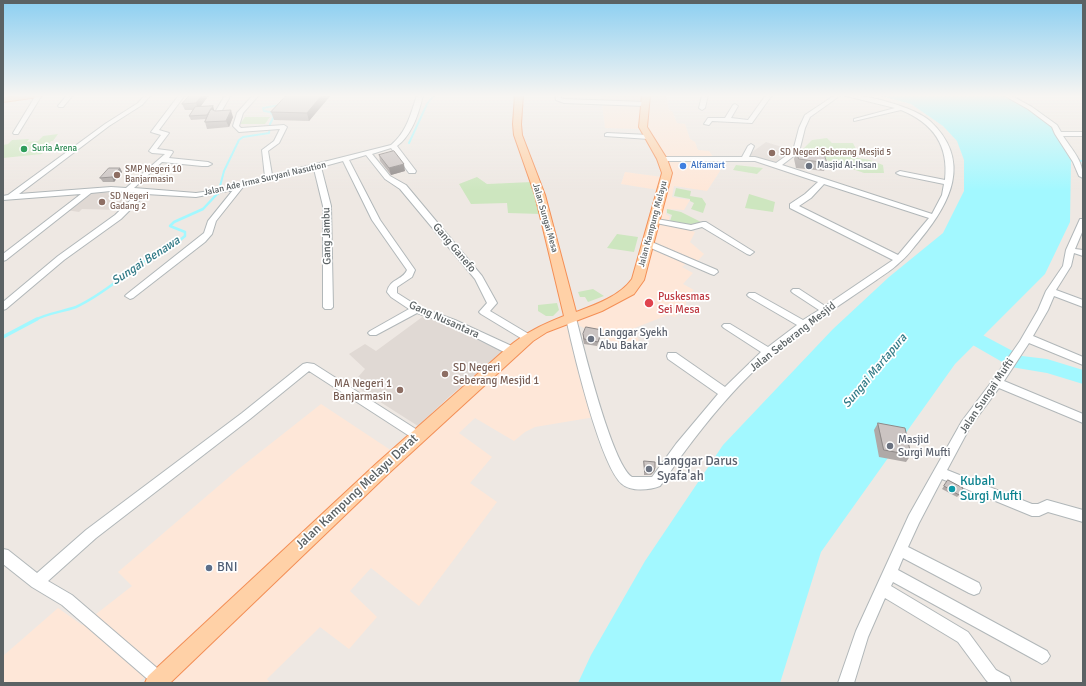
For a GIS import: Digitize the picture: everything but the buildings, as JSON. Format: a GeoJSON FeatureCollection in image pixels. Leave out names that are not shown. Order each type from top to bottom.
{"type":"FeatureCollection","features":[{"type":"Feature","properties":{"kind":"main road","name":"Jalan Sungai Mesa"},"geometry":{"type":"LineString","coordinates":[[517,127],[518,135],[540,195],[571,318]]}},
{"type":"Feature","properties":{"kind":"main road","name":"Jalan Kampung Melayu"},"geometry":{"type":"LineString","coordinates":[[571,318],[605,305],[630,291],[638,280],[667,173],[662,159],[644,127]]}},
{"type":"Feature","properties":{"kind":"main road","name":"Jalan Kampung Melayu Darat"},"geometry":{"type":"LineString","coordinates":[[157,681],[418,436],[512,351],[528,338],[543,329],[571,318]]}},
{"type":"Feature","properties":{"kind":"street"},"geometry":{"type":"LineString","coordinates":[[16,133],[20,127]]}},
{"type":"Feature","properties":{"kind":"street"},"geometry":{"type":"LineString","coordinates":[[6,198],[104,127]]}},
{"type":"Feature","properties":{"kind":"street"},"geometry":{"type":"LineString","coordinates":[[158,127],[154,132],[166,133],[152,151],[170,152],[163,160]]}},
{"type":"Feature","properties":{"kind":"street"},"geometry":{"type":"LineString","coordinates":[[236,127],[237,129],[270,127]]}},
{"type":"Feature","properties":{"kind":"street"},"geometry":{"type":"LineString","coordinates":[[269,179],[265,159],[265,150],[277,142],[284,127]]}},
{"type":"Feature","properties":{"kind":"street"},"geometry":{"type":"LineString","coordinates":[[408,127],[402,139],[393,146],[412,171]]}},
{"type":"Feature","properties":{"kind":"street"},"geometry":{"type":"LineString","coordinates":[[777,165],[796,152],[802,127]]}},
{"type":"Feature","properties":{"kind":"street","name":"Jalan Seberang Mesjid"},"geometry":{"type":"LineString","coordinates":[[571,318],[580,353],[616,468],[626,480],[640,483],[656,482],[682,444],[726,394],[769,352],[804,325],[898,259],[934,217],[944,202],[950,172],[948,154],[941,136],[932,127]]}},
{"type":"Feature","properties":{"kind":"street"},"geometry":{"type":"LineString","coordinates":[[1055,127],[1058,134],[1076,161],[1083,176]]}},
{"type":"Feature","properties":{"kind":"street"},"geometry":{"type":"LineString","coordinates":[[1058,134],[1083,134]]}},
{"type":"Feature","properties":{"kind":"street"},"geometry":{"type":"LineString","coordinates":[[607,135],[649,137]]}},
{"type":"Feature","properties":{"kind":"street","name":"Jalan Ade Irma Suryani Nasution"},"geometry":{"type":"LineString","coordinates":[[6,198],[111,189],[196,195],[217,192],[393,146]]}},
{"type":"Feature","properties":{"kind":"street"},"geometry":{"type":"LineString","coordinates":[[745,158],[751,146]]}},
{"type":"Feature","properties":{"kind":"street","name":"Gang Ganefo"},"geometry":{"type":"LineString","coordinates":[[368,153],[387,178],[393,183],[403,187],[479,278],[492,303],[484,312],[528,338]]}},
{"type":"Feature","properties":{"kind":"street"},"geometry":{"type":"LineString","coordinates":[[662,159],[745,158],[777,165],[934,217]]}},
{"type":"Feature","properties":{"kind":"street","name":"Gang Nusantara"},"geometry":{"type":"LineString","coordinates":[[345,159],[353,172],[376,220],[411,270],[408,275],[393,286],[392,292],[416,309],[452,322],[512,351]]}},
{"type":"Feature","properties":{"kind":"street"},"geometry":{"type":"LineString","coordinates":[[128,190],[160,160],[188,161],[196,164],[208,164]]}},
{"type":"Feature","properties":{"kind":"street","name":"Gang Jambu"},"geometry":{"type":"LineString","coordinates":[[317,166],[327,206],[328,307]]}},
{"type":"Feature","properties":{"kind":"street"},"geometry":{"type":"LineString","coordinates":[[900,173],[948,183]]}},
{"type":"Feature","properties":{"kind":"street"},"geometry":{"type":"LineString","coordinates":[[823,181],[808,196],[793,204],[794,207],[898,259]]}},
{"type":"Feature","properties":{"kind":"street"},"geometry":{"type":"LineString","coordinates":[[130,296],[208,234],[212,221],[240,185]]}},
{"type":"Feature","properties":{"kind":"street"},"geometry":{"type":"LineString","coordinates":[[3,258],[89,191]]}},
{"type":"Feature","properties":{"kind":"street"},"geometry":{"type":"LineString","coordinates":[[3,307],[61,258],[118,217],[145,191]]}},
{"type":"Feature","properties":{"kind":"street"},"geometry":{"type":"LineString","coordinates":[[654,220],[690,228],[703,224],[750,252]]}},
{"type":"Feature","properties":{"kind":"street","name":"Jalan Sungai Mufti"},"geometry":{"type":"LineString","coordinates":[[846,683],[860,636],[914,520],[966,424],[997,383],[1012,358],[1027,338],[1043,310],[1051,291],[1067,266],[1070,250],[1083,222]]}},
{"type":"Feature","properties":{"kind":"street"},"geometry":{"type":"LineString","coordinates":[[647,243],[714,272]]}},
{"type":"Feature","properties":{"kind":"street"},"geometry":{"type":"LineString","coordinates":[[1070,250],[1083,253]]}},
{"type":"Feature","properties":{"kind":"street"},"geometry":{"type":"LineString","coordinates":[[796,291],[825,310]]}},
{"type":"Feature","properties":{"kind":"street"},"geometry":{"type":"LineString","coordinates":[[1051,291],[1083,304]]}},
{"type":"Feature","properties":{"kind":"street"},"geometry":{"type":"LineString","coordinates":[[752,295],[804,325]]}},
{"type":"Feature","properties":{"kind":"street"},"geometry":{"type":"LineString","coordinates":[[373,332],[416,309]]}},
{"type":"Feature","properties":{"kind":"street"},"geometry":{"type":"LineString","coordinates":[[727,326],[769,352]]}},
{"type":"Feature","properties":{"kind":"street"},"geometry":{"type":"LineString","coordinates":[[1027,338],[1083,361]]}},
{"type":"Feature","properties":{"kind":"street"},"geometry":{"type":"LineString","coordinates":[[672,356],[726,394]]}},
{"type":"Feature","properties":{"kind":"street"},"geometry":{"type":"LineString","coordinates":[[37,582],[103,525],[246,416],[307,367],[310,367],[418,436]]}},
{"type":"Feature","properties":{"kind":"street"},"geometry":{"type":"LineString","coordinates":[[997,383],[1083,419]]}},
{"type":"Feature","properties":{"kind":"street"},"geometry":{"type":"LineString","coordinates":[[940,472],[1032,510],[1039,510],[1047,506],[1083,516]]}},
{"type":"Feature","properties":{"kind":"street"},"geometry":{"type":"LineString","coordinates":[[900,550],[974,588]]}},
{"type":"Feature","properties":{"kind":"street"},"geometry":{"type":"LineString","coordinates":[[3,555],[52,593],[67,600],[157,681]]}},
{"type":"Feature","properties":{"kind":"street"},"geometry":{"type":"LineString","coordinates":[[890,572],[1042,656]]}},
{"type":"Feature","properties":{"kind":"street"},"geometry":{"type":"LineString","coordinates":[[883,589],[963,636],[991,675],[1003,683]]}},
{"type":"Feature","properties":{"kind":"shaded area"},"geometry":{"type":"Polygon","coordinates":[[[640,127],[640,129],[605,128],[640,127]]]}},
{"type":"Feature","properties":{"kind":"shaded area"},"geometry":{"type":"Polygon","coordinates":[[[648,127],[686,127],[690,139],[695,142],[698,150],[709,151],[717,162],[720,171],[707,191],[674,186],[672,197],[690,200],[684,210],[666,209],[666,215],[670,216],[668,223],[695,232],[690,242],[704,254],[695,264],[688,262],[682,267],[693,273],[683,284],[694,290],[686,299],[686,305],[675,317],[668,315],[632,329],[639,340],[632,350],[576,324],[576,321],[633,293],[668,183],[648,127]]]}},
{"type":"Feature","properties":{"kind":"shaded area","name":"SD Negeri Seberang Mesjid 5"},"geometry":{"type":"Polygon","coordinates":[[[766,142],[795,151],[776,163],[748,155],[766,142]]]}},
{"type":"Feature","properties":{"kind":"shaded area"},"geometry":{"type":"Polygon","coordinates":[[[625,172],[662,177],[658,190],[621,184],[625,172]]]}},
{"type":"Feature","properties":{"kind":"shaded area","name":"SD Negeri Gadang 2"},"geometry":{"type":"Polygon","coordinates":[[[88,192],[136,194],[118,210],[82,209],[79,212],[66,210],[88,192]]]}},
{"type":"Feature","properties":{"kind":"shaded area"},"geometry":{"type":"Polygon","coordinates":[[[425,315],[503,352],[450,396],[418,426],[352,384],[365,369],[349,354],[365,344],[376,351],[425,315]]]}},
{"type":"Feature","properties":{"kind":"shaded area"},"geometry":{"type":"Polygon","coordinates":[[[569,321],[595,417],[535,427],[525,432],[514,441],[475,418],[459,433],[492,457],[470,483],[497,502],[419,606],[371,568],[350,591],[377,617],[349,649],[320,627],[267,679],[270,683],[164,683],[523,345],[555,326],[569,321]]]}},
{"type":"Feature","properties":{"kind":"shaded area"},"geometry":{"type":"Polygon","coordinates":[[[321,404],[392,451],[138,683],[3,683],[3,656],[58,608],[82,625],[132,586],[118,572],[236,471],[321,404]]]}},
{"type":"Feature","properties":{"kind":"green space","name":"Suria Arena"},"geometry":{"type":"Polygon","coordinates":[[[58,134],[42,154],[3,158],[3,145],[8,144],[12,140],[29,139],[27,142],[38,141],[43,136],[58,134]]]}},
{"type":"Feature","properties":{"kind":"green space"},"geometry":{"type":"Polygon","coordinates":[[[827,138],[832,143],[853,143],[856,149],[848,149],[852,157],[870,160],[883,165],[884,173],[864,173],[806,153],[803,149],[812,140],[827,138]]]}},
{"type":"Feature","properties":{"kind":"green space"},"geometry":{"type":"Polygon","coordinates":[[[736,165],[763,168],[757,174],[733,170],[736,165]]]}},
{"type":"Feature","properties":{"kind":"green space"},"geometry":{"type":"Polygon","coordinates":[[[477,177],[487,184],[532,182],[541,214],[508,213],[507,203],[471,204],[459,184],[477,177]]]}},
{"type":"Feature","properties":{"kind":"green space"},"geometry":{"type":"Polygon","coordinates":[[[676,188],[691,191],[690,196],[702,198],[706,204],[703,213],[691,209],[694,203],[690,201],[690,199],[674,196],[676,188]]]}},
{"type":"Feature","properties":{"kind":"green space"},"geometry":{"type":"Polygon","coordinates":[[[749,194],[775,202],[773,212],[745,208],[749,194]]]}},
{"type":"Feature","properties":{"kind":"green space"},"geometry":{"type":"Polygon","coordinates":[[[667,209],[681,212],[703,223],[690,226],[678,225],[670,221],[672,215],[667,213],[667,209]]]}},
{"type":"Feature","properties":{"kind":"green space"},"geometry":{"type":"Polygon","coordinates":[[[617,234],[638,237],[634,252],[607,248],[617,234]]]}},
{"type":"Feature","properties":{"kind":"green space"},"geometry":{"type":"Polygon","coordinates":[[[593,289],[604,296],[588,302],[585,297],[580,297],[578,292],[593,289]]]}},
{"type":"Feature","properties":{"kind":"green space"},"geometry":{"type":"Polygon","coordinates":[[[557,303],[559,310],[553,316],[546,316],[538,311],[538,305],[557,303]]]}},
{"type":"Feature","properties":{"kind":"water","name":"Sungai Martapura"},"geometry":{"type":"Polygon","coordinates":[[[944,127],[1053,127],[1071,161],[1070,222],[1045,274],[955,364],[821,552],[780,683],[578,683],[591,655],[645,561],[723,445],[833,329],[889,277],[943,233],[964,191],[964,160],[957,141],[944,127]]]}},
{"type":"Feature","properties":{"kind":"waterway","name":"Sungai Benawa"},"geometry":{"type":"LineString","coordinates":[[218,194],[224,171],[239,140],[243,137],[269,133],[270,127]]}},
{"type":"Feature","properties":{"kind":"waterway"},"geometry":{"type":"LineString","coordinates":[[409,143],[416,127]]}},
{"type":"Feature","properties":{"kind":"waterway"},"geometry":{"type":"LineString","coordinates":[[1067,160],[1083,161]]}},
{"type":"Feature","properties":{"kind":"waterway","name":"Sungai Benawa"},"geometry":{"type":"LineString","coordinates":[[35,320],[76,307],[86,302],[148,259],[176,243],[185,236],[185,232],[170,226],[174,222],[203,209],[218,193]]}},
{"type":"Feature","properties":{"kind":"waterway","name":"Sungai Benawa"},"geometry":{"type":"LineString","coordinates":[[3,337],[35,320]]}},
{"type":"Feature","properties":{"kind":"waterway"},"geometry":{"type":"LineString","coordinates":[[956,328],[1018,362],[1047,366],[1083,377]]}},
{"type":"Feature","properties":{"kind":"place","name":"Suria Arena"},"geometry":{"type":"Point","coordinates":[24,149]}},
{"type":"Feature","properties":{"kind":"place","name":"SD Negeri Seberang Mesjid 5"},"geometry":{"type":"Point","coordinates":[772,153]}},
{"type":"Feature","properties":{"kind":"place","name":"Alfamart"},"geometry":{"type":"Point","coordinates":[683,166]}},
{"type":"Feature","properties":{"kind":"place","name":"Masjid Al-Ihsan"},"geometry":{"type":"Point","coordinates":[809,166]}},
{"type":"Feature","properties":{"kind":"place","name":"SMP Negeri 10 Banjarmasin"},"geometry":{"type":"Point","coordinates":[117,175]}},
{"type":"Feature","properties":{"kind":"place","name":"SD Negeri Gadang 2"},"geometry":{"type":"Point","coordinates":[102,202]}},
{"type":"Feature","properties":{"kind":"place","name":"Puskesmas Sei Mesa"},"geometry":{"type":"Point","coordinates":[649,303]}},
{"type":"Feature","properties":{"kind":"place","name":"Langgar Syekh Abu Bakar"},"geometry":{"type":"Point","coordinates":[591,339]}},
{"type":"Feature","properties":{"kind":"place","name":"SD Negeri Seberang Mesjid 1"},"geometry":{"type":"Point","coordinates":[445,374]}},
{"type":"Feature","properties":{"kind":"place","name":"MA Negeri 1 Banjarmasin"},"geometry":{"type":"Point","coordinates":[400,390]}},
{"type":"Feature","properties":{"kind":"place","name":"Masjid Surgi Mufti"},"geometry":{"type":"Point","coordinates":[890,446]}},
{"type":"Feature","properties":{"kind":"place","name":"Langgar Darus Syafa'ah"},"geometry":{"type":"Point","coordinates":[649,469]}},
{"type":"Feature","properties":{"kind":"place","name":"Kubah Surgi Mufti"},"geometry":{"type":"Point","coordinates":[952,489]}},
{"type":"Feature","properties":{"kind":"place","name":"BNI"},"geometry":{"type":"Point","coordinates":[209,568]}}]}
